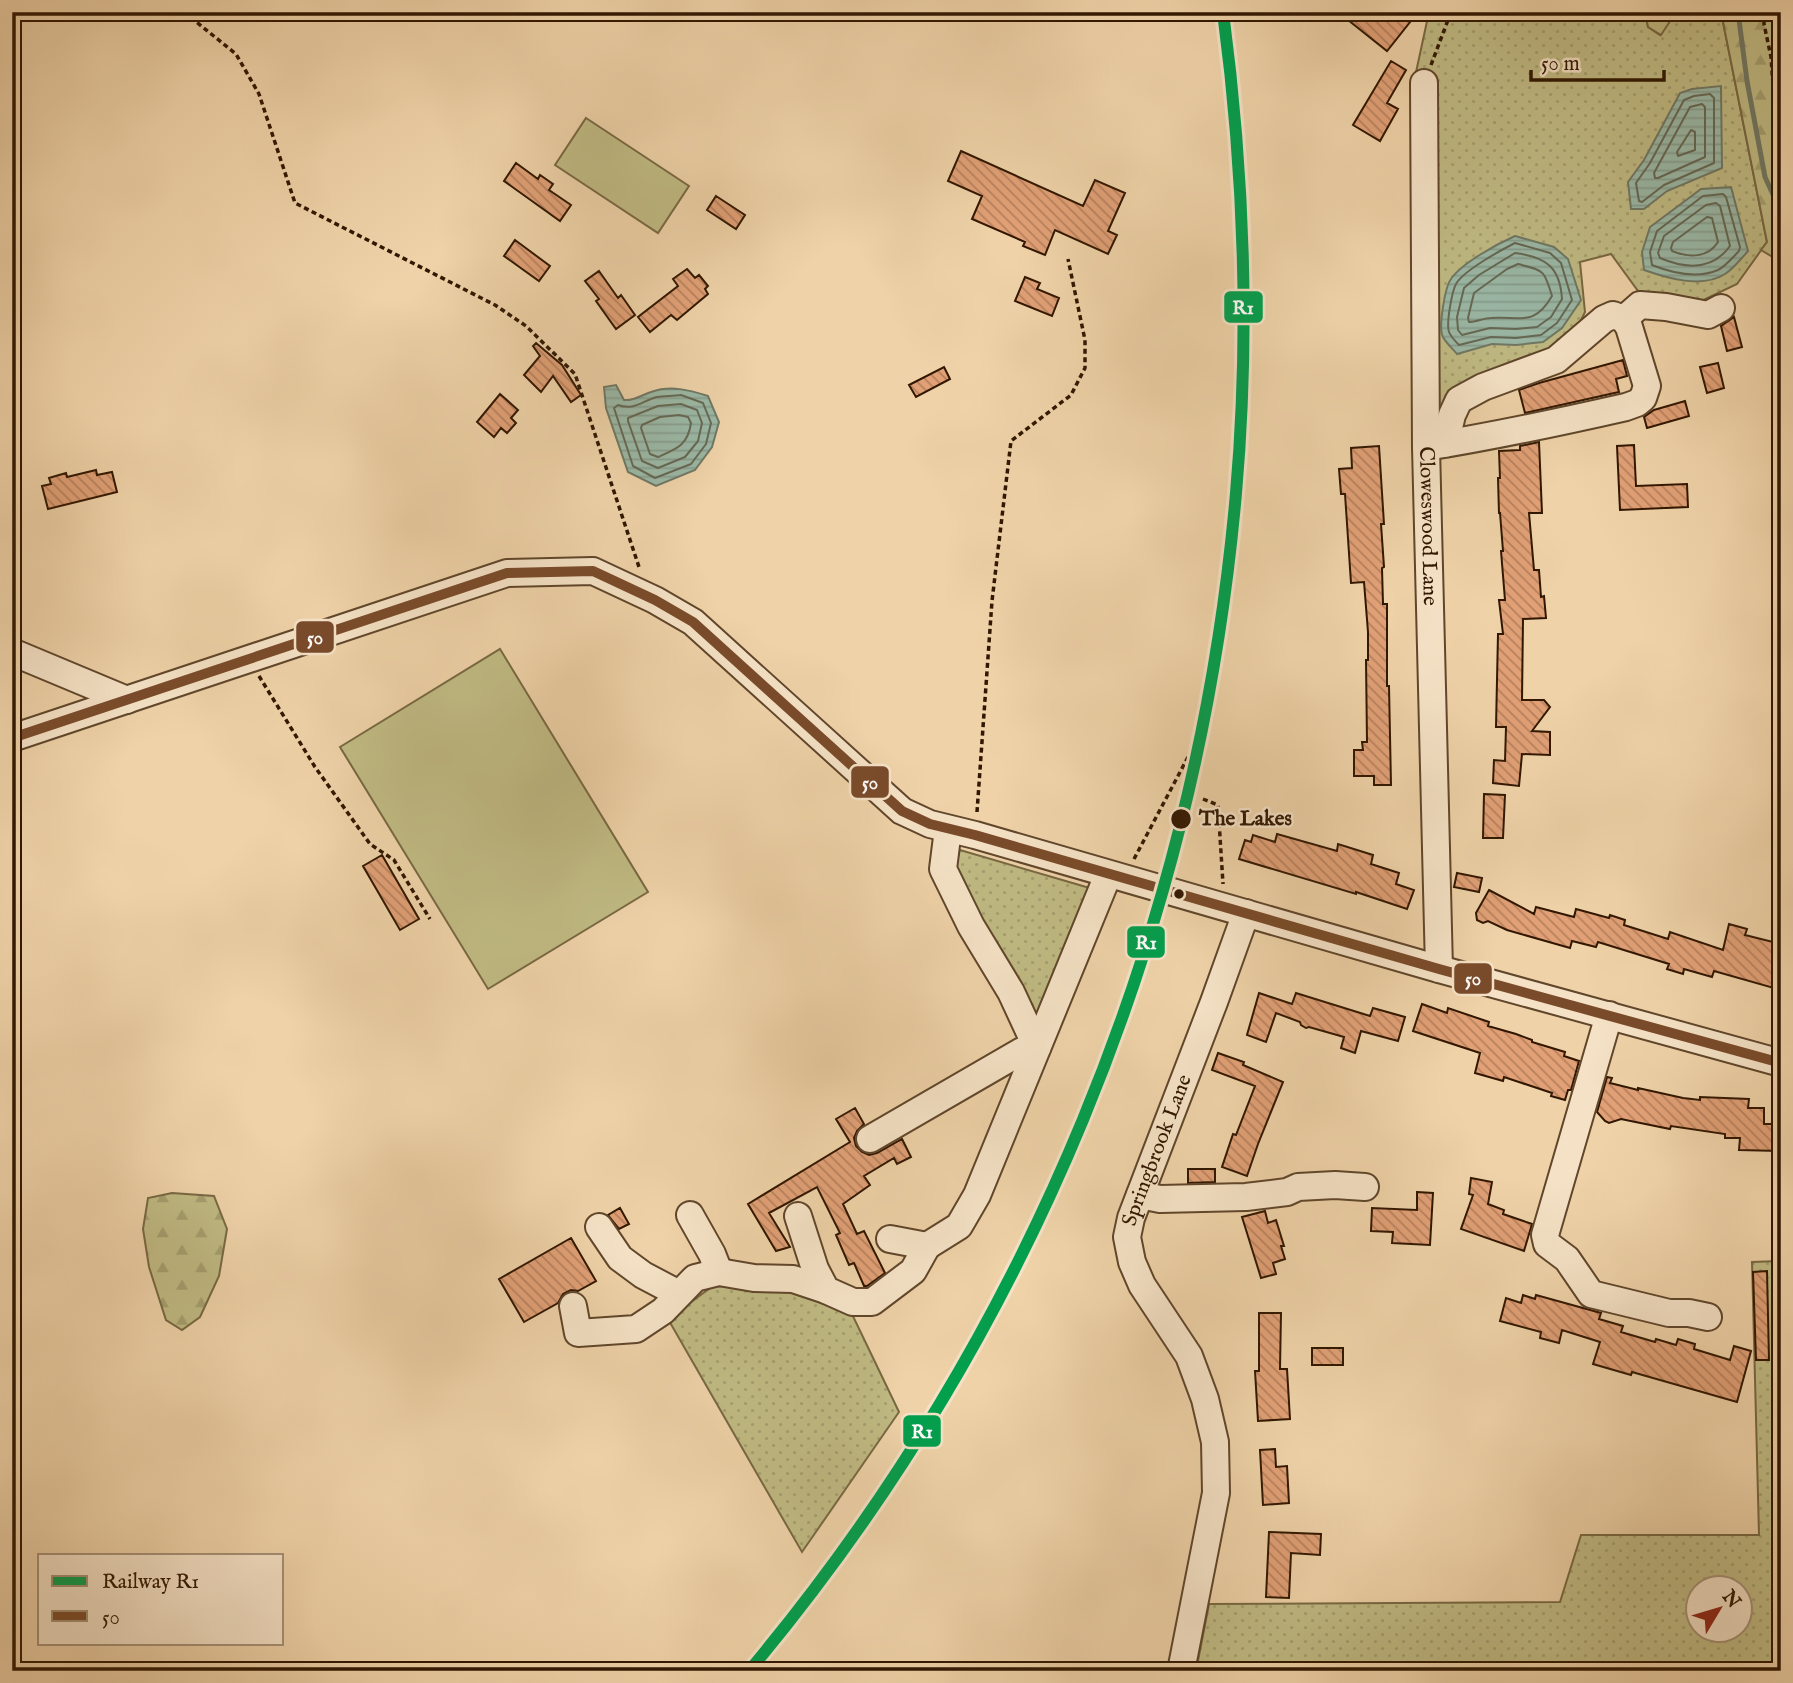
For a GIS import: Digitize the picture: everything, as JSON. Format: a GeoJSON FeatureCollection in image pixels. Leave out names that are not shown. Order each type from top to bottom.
{"type":"FeatureCollection","features":[{"type":"Feature","properties":{"kind":"street","name":"Cloweswood Lane"},"geometry":{"type":"LineString","coordinates":[[1424,83],[1436,445],[1439,969]]}},
{"type":"Feature","properties":{"kind":"street"},"geometry":{"type":"LineString","coordinates":[[1624,319],[1640,305],[1708,314],[1721,308]]}},
{"type":"Feature","properties":{"kind":"street"},"geometry":{"type":"LineString","coordinates":[[1613,315],[1624,319],[1629,327],[1647,386],[1643,398],[1637,403],[1525,430],[1436,445],[1459,400],[1483,387],[1556,360],[1604,319],[1613,315]]}},
{"type":"Feature","properties":{"kind":"street"},"geometry":{"type":"LineString","coordinates":[[12,738],[507,573],[593,571],[655,600],[693,622],[902,811],[930,824],[1218,894],[1246,913],[1781,1063]]}},
{"type":"Feature","properties":{"kind":"street"},"geometry":{"type":"LineString","coordinates":[[12,652],[127,700]]}},
{"type":"Feature","properties":{"kind":"street"},"geometry":{"type":"LineString","coordinates":[[870,1139],[1021,1051],[1037,1048],[1011,992],[971,926],[943,869],[948,829]]}},
{"type":"Feature","properties":{"kind":"street"},"geometry":{"type":"LineString","coordinates":[[573,1306],[578,1333],[636,1329],[663,1311],[695,1278],[719,1272],[754,1278],[793,1279],[853,1302],[872,1303],[913,1271],[927,1246],[959,1226],[977,1195],[1120,870]]}},
{"type":"Feature","properties":{"kind":"street","name":"Springbrook Lane"},"geometry":{"type":"LineString","coordinates":[[1181,1671],[1216,1493],[1215,1442],[1205,1399],[1189,1356],[1142,1285],[1132,1262],[1127,1237],[1131,1218],[1246,913]]}},
{"type":"Feature","properties":{"kind":"street"},"geometry":{"type":"LineString","coordinates":[[1609,1015],[1545,1235],[1547,1244],[1567,1259],[1591,1294],[1669,1313],[1708,1317]]}},
{"type":"Feature","properties":{"kind":"street"},"geometry":{"type":"LineString","coordinates":[[1140,1195],[1160,1199],[1246,1196],[1287,1192],[1298,1187],[1365,1187]]}},
{"type":"Feature","properties":{"kind":"street"},"geometry":{"type":"LineString","coordinates":[[690,1215],[719,1272]]}},
{"type":"Feature","properties":{"kind":"street"},"geometry":{"type":"LineString","coordinates":[[798,1216],[815,1269],[826,1290]]}},
{"type":"Feature","properties":{"kind":"street"},"geometry":{"type":"LineString","coordinates":[[599,1227],[620,1258],[643,1275],[679,1294]]}},
{"type":"Feature","properties":{"kind":"street"},"geometry":{"type":"LineString","coordinates":[[890,1239],[927,1246]]}},
{"type":"Feature","properties":{"kind":"path"},"geometry":{"type":"LineString","coordinates":[[184,12],[236,54],[259,94],[295,203],[495,305],[526,326],[575,374],[637,563],[655,600]]}},
{"type":"Feature","properties":{"kind":"path"},"geometry":{"type":"LineString","coordinates":[[1424,83],[1451,12]]}},
{"type":"Feature","properties":{"kind":"path"},"geometry":{"type":"LineString","coordinates":[[1764,12],[1781,167]]}},
{"type":"Feature","properties":{"kind":"path"},"geometry":{"type":"LineString","coordinates":[[975,835],[992,601],[1011,441],[1071,394],[1086,368],[1085,340],[1068,259]]}},
{"type":"Feature","properties":{"kind":"path"},"geometry":{"type":"LineString","coordinates":[[248,659],[315,767],[370,844],[394,859],[430,919]]}},
{"type":"Feature","properties":{"kind":"path"},"geometry":{"type":"LineString","coordinates":[[1120,870],[1188,757]]}},
{"type":"Feature","properties":{"kind":"path"},"geometry":{"type":"LineString","coordinates":[[1203,799],[1219,805],[1218,894]]}},
{"type":"Feature","properties":{"kind":"green space"},"geometry":{"type":"Polygon","coordinates":[[[1429,12],[1645,12],[1648,27],[1660,35],[1676,12],[1721,12],[1767,242],[1737,284],[1689,307],[1641,295],[1611,254],[1580,262],[1585,312],[1566,351],[1434,426],[1413,86],[1429,12]]]}},
{"type":"Feature","properties":{"kind":"green space"},"geometry":{"type":"Polygon","coordinates":[[[1645,12],[1676,12],[1661,35],[1648,27],[1645,12]]]}},
{"type":"Feature","properties":{"kind":"green space"},"geometry":{"type":"Polygon","coordinates":[[[1721,12],[1780,12],[1781,262],[1761,250],[1767,242],[1721,12]]]}},
{"type":"Feature","properties":{"kind":"green space"},"geometry":{"type":"Polygon","coordinates":[[[586,118],[689,186],[658,233],[555,165],[586,118]]]}},
{"type":"Feature","properties":{"kind":"green space"},"geometry":{"type":"Polygon","coordinates":[[[500,649],[648,892],[488,989],[340,747],[500,649]]]}},
{"type":"Feature","properties":{"kind":"green space"},"geometry":{"type":"Polygon","coordinates":[[[960,850],[1093,889],[1037,1031],[954,869],[960,850]]]}},
{"type":"Feature","properties":{"kind":"green space"},"geometry":{"type":"Polygon","coordinates":[[[172,1193],[214,1196],[227,1229],[219,1276],[200,1317],[182,1330],[166,1320],[149,1267],[143,1229],[148,1198],[172,1193]]]}},
{"type":"Feature","properties":{"kind":"green space"},"geometry":{"type":"Polygon","coordinates":[[[1781,1261],[1781,1671],[1196,1671],[1209,1604],[1560,1602],[1581,1535],[1759,1535],[1752,1262],[1781,1261]]]}},
{"type":"Feature","properties":{"kind":"green space"},"geometry":{"type":"Polygon","coordinates":[[[713,1286],[803,1287],[851,1312],[899,1412],[802,1552],[668,1319],[713,1286]]]}},
{"type":"Feature","properties":{"kind":"water"},"geometry":{"type":"Polygon","coordinates":[[[1721,86],[1722,168],[1667,191],[1644,209],[1631,209],[1628,182],[1644,160],[1680,93],[1721,86]]]}},
{"type":"Feature","properties":{"kind":"water"},"geometry":{"type":"Polygon","coordinates":[[[1731,187],[1748,251],[1734,267],[1725,274],[1706,281],[1684,281],[1644,270],[1642,252],[1650,227],[1701,189],[1731,187]]]}},
{"type":"Feature","properties":{"kind":"water"},"geometry":{"type":"Polygon","coordinates":[[[1515,236],[1554,247],[1568,259],[1581,300],[1562,328],[1543,342],[1492,344],[1457,354],[1444,339],[1441,325],[1449,283],[1471,260],[1515,236]]]}},
{"type":"Feature","properties":{"kind":"water"},"geometry":{"type":"Polygon","coordinates":[[[616,385],[624,400],[666,389],[687,390],[708,396],[719,422],[712,447],[695,470],[656,486],[628,472],[606,408],[604,387],[616,385]]]}},
{"type":"Feature","properties":{"kind":"building"},"geometry":{"type":"Polygon","coordinates":[[[1338,12],[1418,12],[1387,51],[1338,12]]]}},
{"type":"Feature","properties":{"kind":"building"},"geometry":{"type":"Polygon","coordinates":[[[1391,61],[1406,70],[1387,103],[1398,109],[1380,141],[1353,125],[1391,61]]]}},
{"type":"Feature","properties":{"kind":"building"},"geometry":{"type":"Polygon","coordinates":[[[961,151],[1083,206],[1095,180],[1125,193],[1108,231],[1117,235],[1108,254],[1055,230],[1045,255],[1023,246],[1025,242],[972,219],[982,196],[948,181],[961,151]]]}},
{"type":"Feature","properties":{"kind":"building"},"geometry":{"type":"Polygon","coordinates":[[[516,163],[538,179],[540,175],[553,184],[549,190],[571,205],[560,221],[504,181],[516,163]]]}},
{"type":"Feature","properties":{"kind":"building"},"geometry":{"type":"Polygon","coordinates":[[[716,196],[745,215],[736,229],[707,210],[716,196]]]}},
{"type":"Feature","properties":{"kind":"building"},"geometry":{"type":"Polygon","coordinates":[[[515,240],[550,266],[539,281],[504,256],[515,240]]]}},
{"type":"Feature","properties":{"kind":"building"},"geometry":{"type":"Polygon","coordinates":[[[687,269],[695,278],[699,275],[708,286],[705,289],[708,294],[677,320],[671,315],[650,332],[638,317],[678,286],[673,279],[687,269]]]}},
{"type":"Feature","properties":{"kind":"building"},"geometry":{"type":"Polygon","coordinates":[[[599,271],[618,298],[621,295],[635,315],[616,329],[585,281],[599,271]]]}},
{"type":"Feature","properties":{"kind":"building"},"geometry":{"type":"Polygon","coordinates":[[[1025,277],[1040,283],[1037,289],[1059,298],[1052,316],[1015,301],[1025,277]]]}},
{"type":"Feature","properties":{"kind":"building"},"geometry":{"type":"Polygon","coordinates":[[[1734,317],[1742,347],[1727,351],[1721,326],[1734,317]]]}},
{"type":"Feature","properties":{"kind":"building"},"geometry":{"type":"Polygon","coordinates":[[[536,343],[562,365],[581,395],[571,402],[553,376],[541,392],[524,375],[540,356],[533,346],[536,343]]]}},
{"type":"Feature","properties":{"kind":"building"},"geometry":{"type":"Polygon","coordinates":[[[1623,360],[1627,376],[1616,379],[1619,392],[1525,413],[1519,390],[1623,360]]]}},
{"type":"Feature","properties":{"kind":"building"},"geometry":{"type":"Polygon","coordinates":[[[1718,363],[1724,388],[1707,393],[1700,367],[1718,363]]]}},
{"type":"Feature","properties":{"kind":"building"},"geometry":{"type":"Polygon","coordinates":[[[944,367],[950,379],[916,397],[909,385],[944,367]]]}},
{"type":"Feature","properties":{"kind":"building"},"geometry":{"type":"Polygon","coordinates":[[[500,394],[518,410],[511,418],[516,423],[507,433],[501,428],[494,437],[477,422],[500,394]]]}},
{"type":"Feature","properties":{"kind":"building"},"geometry":{"type":"Polygon","coordinates":[[[1685,401],[1689,416],[1647,428],[1644,417],[1654,410],[1685,401]]]}},
{"type":"Feature","properties":{"kind":"building"},"geometry":{"type":"Polygon","coordinates":[[[1539,442],[1542,513],[1529,513],[1534,570],[1539,570],[1546,618],[1523,619],[1522,700],[1544,700],[1550,707],[1532,731],[1550,732],[1550,755],[1522,754],[1519,786],[1493,783],[1494,760],[1505,761],[1506,727],[1496,727],[1498,634],[1503,634],[1499,600],[1505,600],[1499,513],[1499,451],[1520,450],[1520,446],[1539,442]]]}},
{"type":"Feature","properties":{"kind":"building"},"geometry":{"type":"Polygon","coordinates":[[[1634,445],[1636,486],[1687,484],[1688,507],[1620,510],[1617,446],[1634,445]]]}},
{"type":"Feature","properties":{"kind":"building"},"geometry":{"type":"Polygon","coordinates":[[[1379,446],[1384,524],[1381,524],[1383,604],[1387,604],[1391,785],[1374,785],[1374,776],[1354,776],[1354,750],[1363,750],[1362,742],[1367,742],[1368,632],[1364,582],[1351,583],[1345,494],[1341,494],[1339,469],[1352,468],[1351,448],[1379,446]]]}},
{"type":"Feature","properties":{"kind":"building"},"geometry":{"type":"Polygon","coordinates":[[[96,470],[97,475],[112,472],[117,492],[48,509],[42,486],[51,484],[49,478],[96,470]]]}},
{"type":"Feature","properties":{"kind":"building"},"geometry":{"type":"Polygon","coordinates":[[[1484,794],[1505,795],[1503,838],[1483,838],[1484,794]]]}},
{"type":"Feature","properties":{"kind":"building"},"geometry":{"type":"Polygon","coordinates":[[[1277,834],[1337,851],[1338,844],[1373,855],[1371,864],[1399,873],[1396,884],[1414,890],[1407,909],[1239,859],[1245,840],[1251,842],[1253,835],[1275,842],[1277,834]]]}},
{"type":"Feature","properties":{"kind":"building"},"geometry":{"type":"Polygon","coordinates":[[[382,855],[419,919],[400,930],[363,866],[382,855]]]}},
{"type":"Feature","properties":{"kind":"building"},"geometry":{"type":"Polygon","coordinates":[[[1457,873],[1482,878],[1479,892],[1454,887],[1457,873]]]}},
{"type":"Feature","properties":{"kind":"building"},"geometry":{"type":"Polygon","coordinates":[[[1489,890],[1534,914],[1536,907],[1574,917],[1576,909],[1609,918],[1610,915],[1625,920],[1624,925],[1668,939],[1670,932],[1723,950],[1729,924],[1747,929],[1745,935],[1781,944],[1781,990],[1714,971],[1712,977],[1684,969],[1683,974],[1667,969],[1669,964],[1598,942],[1596,947],[1572,941],[1570,948],[1507,930],[1488,921],[1483,923],[1477,920],[1476,913],[1489,890]]]}},
{"type":"Feature","properties":{"kind":"building"},"geometry":{"type":"Polygon","coordinates":[[[1259,993],[1292,1004],[1296,993],[1370,1016],[1373,1008],[1405,1017],[1398,1041],[1361,1031],[1355,1053],[1341,1048],[1344,1037],[1306,1028],[1300,1022],[1276,1013],[1266,1042],[1247,1035],[1259,993]]]}},
{"type":"Feature","properties":{"kind":"building"},"geometry":{"type":"Polygon","coordinates":[[[1422,1004],[1447,1013],[1448,1008],[1489,1022],[1488,1026],[1565,1052],[1564,1056],[1579,1061],[1571,1090],[1568,1090],[1565,1100],[1504,1077],[1503,1081],[1475,1073],[1480,1053],[1413,1031],[1422,1004]]]}},
{"type":"Feature","properties":{"kind":"building"},"geometry":{"type":"Polygon","coordinates":[[[1218,1053],[1244,1062],[1243,1065],[1283,1082],[1247,1176],[1222,1167],[1233,1134],[1236,1135],[1255,1086],[1212,1070],[1218,1053]]]}},
{"type":"Feature","properties":{"kind":"building"},"geometry":{"type":"Polygon","coordinates":[[[1607,1077],[1612,1078],[1610,1083],[1683,1098],[1749,1099],[1748,1108],[1764,1108],[1764,1124],[1781,1124],[1781,1151],[1739,1150],[1740,1138],[1725,1138],[1725,1134],[1671,1126],[1670,1129],[1621,1119],[1609,1123],[1597,1112],[1607,1077]]]}},
{"type":"Feature","properties":{"kind":"building"},"geometry":{"type":"Polygon","coordinates":[[[855,1108],[864,1124],[854,1138],[856,1146],[862,1152],[869,1155],[877,1153],[902,1139],[911,1157],[897,1164],[894,1158],[864,1176],[870,1185],[843,1204],[857,1234],[864,1231],[885,1273],[867,1286],[864,1286],[854,1263],[849,1265],[836,1235],[840,1233],[817,1187],[769,1213],[790,1247],[776,1251],[748,1204],[850,1142],[836,1119],[855,1108]]]}},
{"type":"Feature","properties":{"kind":"building"},"geometry":{"type":"Polygon","coordinates":[[[1188,1169],[1215,1169],[1215,1182],[1188,1183],[1188,1169]]]}},
{"type":"Feature","properties":{"kind":"building"},"geometry":{"type":"Polygon","coordinates":[[[1471,1178],[1492,1182],[1488,1204],[1504,1210],[1503,1214],[1532,1224],[1524,1251],[1461,1229],[1473,1195],[1469,1194],[1471,1178]]]}},
{"type":"Feature","properties":{"kind":"building"},"geometry":{"type":"Polygon","coordinates":[[[1417,1192],[1433,1193],[1430,1245],[1392,1243],[1393,1232],[1371,1231],[1372,1208],[1417,1210],[1417,1192]]]}},
{"type":"Feature","properties":{"kind":"building"},"geometry":{"type":"Polygon","coordinates":[[[620,1208],[629,1224],[619,1229],[608,1215],[620,1208]]]}},
{"type":"Feature","properties":{"kind":"building"},"geometry":{"type":"Polygon","coordinates":[[[1265,1211],[1268,1223],[1276,1220],[1285,1259],[1273,1263],[1276,1274],[1261,1278],[1242,1217],[1265,1211]]]}},
{"type":"Feature","properties":{"kind":"building"},"geometry":{"type":"Polygon","coordinates":[[[571,1238],[596,1281],[578,1291],[571,1290],[563,1294],[558,1303],[524,1322],[499,1279],[571,1238]]]}},
{"type":"Feature","properties":{"kind":"building"},"geometry":{"type":"Polygon","coordinates":[[[1767,1271],[1769,1360],[1756,1360],[1753,1272],[1767,1271]]]}},
{"type":"Feature","properties":{"kind":"building"},"geometry":{"type":"Polygon","coordinates":[[[1523,1295],[1535,1299],[1536,1295],[1601,1313],[1599,1319],[1623,1326],[1621,1332],[1655,1342],[1656,1339],[1676,1345],[1678,1339],[1695,1344],[1694,1349],[1730,1360],[1734,1346],[1751,1351],[1737,1402],[1632,1372],[1631,1375],[1593,1364],[1600,1342],[1562,1330],[1559,1343],[1540,1338],[1541,1332],[1500,1321],[1506,1298],[1521,1303],[1523,1295]]]}},
{"type":"Feature","properties":{"kind":"building"},"geometry":{"type":"Polygon","coordinates":[[[1259,1313],[1281,1313],[1280,1369],[1287,1369],[1290,1419],[1258,1421],[1255,1371],[1259,1371],[1259,1313]]]}},
{"type":"Feature","properties":{"kind":"building"},"geometry":{"type":"Polygon","coordinates":[[[1312,1348],[1343,1348],[1343,1365],[1312,1365],[1312,1348]]]}},
{"type":"Feature","properties":{"kind":"building"},"geometry":{"type":"Polygon","coordinates":[[[1275,1449],[1276,1467],[1287,1466],[1289,1503],[1263,1505],[1260,1450],[1275,1449]]]}},
{"type":"Feature","properties":{"kind":"building"},"geometry":{"type":"Polygon","coordinates":[[[1269,1532],[1321,1534],[1320,1555],[1291,1553],[1289,1598],[1266,1597],[1269,1532]]]}},
{"type":"Feature","properties":{"kind":"waterway"},"geometry":{"type":"LineString","coordinates":[[1738,12],[1747,81],[1765,177],[1781,212]]}},
{"type":"Feature","properties":{"kind":"rail line","name":"R1"},"geometry":{"type":"LineString","coordinates":[[749,1671],[848,1543],[937,1407],[1016,1266],[1083,1120],[1139,969],[1183,813],[1216,655],[1236,493],[1243,373],[1243,252],[1236,132],[1223,12]]}},
{"type":"Feature","properties":{"kind":"transit line","name":"50"},"geometry":{"type":"LineString","coordinates":[[12,738],[507,573],[593,571],[655,600],[693,622],[902,811],[930,824],[1781,1063]]}},
{"type":"Feature","properties":{"kind":"place","name":"The Lakes"},"geometry":{"type":"Point","coordinates":[1181,819]}}]}
